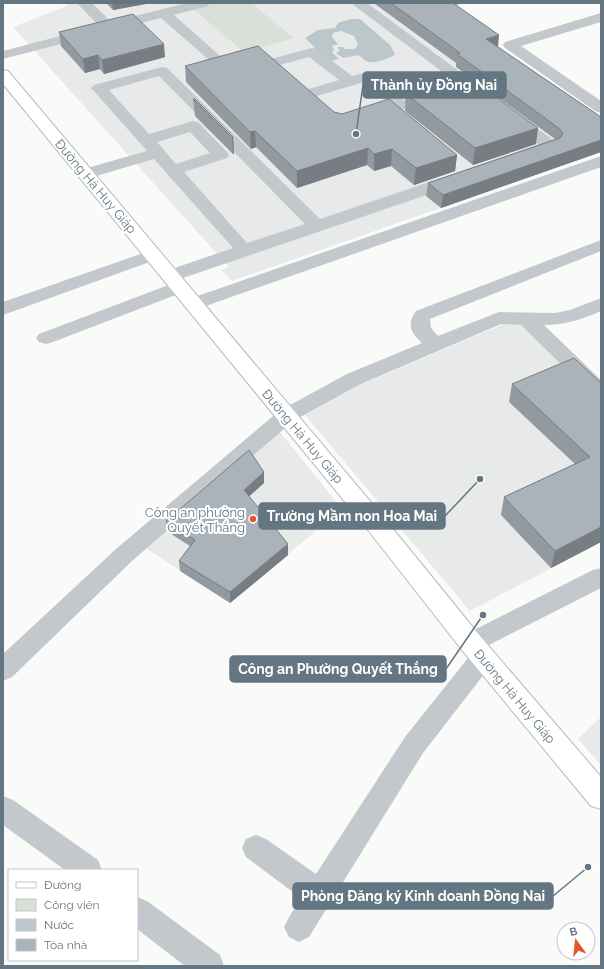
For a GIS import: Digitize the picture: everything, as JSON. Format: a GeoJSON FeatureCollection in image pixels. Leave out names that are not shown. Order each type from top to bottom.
{"type":"FeatureCollection","features":[{"type":"Feature","properties":{"kind":"main road","name":"Đường Hà Huy Giáp"},"geometry":{"type":"LineString","coordinates":[[3,74],[405,559],[477,650],[601,797]]}},
{"type":"Feature","properties":{"kind":"street"},"geometry":{"type":"LineString","coordinates":[[84,3],[108,27]]}},
{"type":"Feature","properties":{"kind":"street"},"geometry":{"type":"LineString","coordinates":[[3,55],[203,3]]}},
{"type":"Feature","properties":{"kind":"street"},"geometry":{"type":"LineString","coordinates":[[358,3],[455,88],[497,106],[551,146],[514,158]]}},
{"type":"Feature","properties":{"kind":"street"},"geometry":{"type":"LineString","coordinates":[[164,13],[229,64],[208,70]]}},
{"type":"Feature","properties":{"kind":"street"},"geometry":{"type":"LineString","coordinates":[[601,17],[510,45],[601,108]]}},
{"type":"Feature","properties":{"kind":"street"},"geometry":{"type":"LineString","coordinates":[[284,73],[267,59],[312,52],[350,82]]}},
{"type":"Feature","properties":{"kind":"street"},"geometry":{"type":"LineString","coordinates":[[244,250],[99,88],[162,71],[179,78],[226,134],[317,226]]}},
{"type":"Feature","properties":{"kind":"street"},"geometry":{"type":"LineString","coordinates":[[307,94],[367,77],[398,111]]}},
{"type":"Feature","properties":{"kind":"street"},"geometry":{"type":"LineString","coordinates":[[295,84],[318,104]]}},
{"type":"Feature","properties":{"kind":"street"},"geometry":{"type":"LineString","coordinates":[[355,119],[398,111],[455,88]]}},
{"type":"Feature","properties":{"kind":"street"},"geometry":{"type":"LineString","coordinates":[[146,140],[193,126],[221,155],[173,170]]}},
{"type":"Feature","properties":{"kind":"street"},"geometry":{"type":"LineString","coordinates":[[206,140],[226,134]]}},
{"type":"Feature","properties":{"kind":"street"},"geometry":{"type":"LineString","coordinates":[[86,174],[158,153]]}},
{"type":"Feature","properties":{"kind":"street"},"geometry":{"type":"LineString","coordinates":[[193,304],[601,161]]}},
{"type":"Feature","properties":{"kind":"street"},"geometry":{"type":"LineString","coordinates":[[46,338],[244,250],[471,174],[458,164]]}},
{"type":"Feature","properties":{"kind":"street"},"geometry":{"type":"LineString","coordinates":[[435,344],[421,330],[420,319],[423,315],[601,245]]}},
{"type":"Feature","properties":{"kind":"street"},"geometry":{"type":"LineString","coordinates":[[3,309],[152,255]]}},
{"type":"Feature","properties":{"kind":"street"},"geometry":{"type":"LineString","coordinates":[[474,295],[499,318]]}},
{"type":"Feature","properties":{"kind":"street"},"geometry":{"type":"LineString","coordinates":[[3,670],[124,555],[286,416],[354,379],[499,318],[555,319],[575,315],[601,304]]}},
{"type":"Feature","properties":{"kind":"street"},"geometry":{"type":"LineString","coordinates":[[526,318],[601,392]]}},
{"type":"Feature","properties":{"kind":"street"},"geometry":{"type":"LineString","coordinates":[[299,927],[414,745],[477,650],[601,577]]}},
{"type":"Feature","properties":{"kind":"street"},"geometry":{"type":"LineString","coordinates":[[3,809],[87,869]]}},
{"type":"Feature","properties":{"kind":"street"},"geometry":{"type":"LineString","coordinates":[[256,848],[319,894]]}},
{"type":"Feature","properties":{"kind":"street"},"geometry":{"type":"LineString","coordinates":[[138,912],[209,966]]}},
{"type":"Feature","properties":{"kind":"shaded area"},"geometry":{"type":"Polygon","coordinates":[[[67,3],[435,3],[601,117],[564,165],[232,281],[222,270],[229,267],[13,27],[66,6],[67,3]]]}},
{"type":"Feature","properties":{"kind":"shaded area"},"geometry":{"type":"Polygon","coordinates":[[[503,324],[521,325],[601,404],[601,542],[470,611],[305,415],[360,385],[503,324]]]}},
{"type":"Feature","properties":{"kind":"shaded area","name":"Công an phường Quyết Thắng"},"geometry":{"type":"Polygon","coordinates":[[[279,431],[342,509],[230,603],[144,547],[279,431]]]}},
{"type":"Feature","properties":{"kind":"shaded area"},"geometry":{"type":"Polygon","coordinates":[[[601,717],[601,765],[578,739],[601,717]]]}},
{"type":"Feature","properties":{"kind":"green space"},"geometry":{"type":"Polygon","coordinates":[[[210,3],[251,3],[294,38],[244,52],[192,8],[210,3]]]}},
{"type":"Feature","properties":{"kind":"water"},"geometry":{"type":"Polygon","coordinates":[[[351,19],[360,19],[390,45],[395,54],[389,58],[377,62],[366,61],[358,55],[343,58],[336,53],[340,51],[337,47],[355,49],[358,45],[354,36],[341,31],[333,33],[332,37],[338,44],[332,46],[334,50],[332,52],[339,59],[329,61],[305,38],[318,30],[335,28],[338,23],[351,19]]]}},
{"type":"Feature","properties":{"kind":"building"},"geometry":{"type":"Polygon","coordinates":[[[391,3],[453,3],[499,35],[486,39],[601,117],[601,140],[443,195],[428,183],[560,138],[563,134],[560,129],[457,54],[460,53],[391,3]]]}},
{"type":"Feature","properties":{"kind":"building"},"geometry":{"type":"Polygon","coordinates":[[[133,14],[164,44],[102,60],[98,55],[83,59],[59,32],[133,14]]]}},
{"type":"Feature","properties":{"kind":"building"},"geometry":{"type":"Polygon","coordinates":[[[258,46],[334,112],[342,114],[389,99],[457,155],[416,168],[392,149],[374,154],[368,148],[297,171],[255,131],[250,132],[185,66],[258,46]]]}},
{"type":"Feature","properties":{"kind":"building"},"geometry":{"type":"Polygon","coordinates":[[[466,75],[538,128],[475,148],[406,94],[466,75]]]}},
{"type":"Feature","properties":{"kind":"building"},"geometry":{"type":"Polygon","coordinates":[[[193,99],[195,99],[233,137],[232,138],[193,99]]]}},
{"type":"Feature","properties":{"kind":"building"},"geometry":{"type":"Polygon","coordinates":[[[574,358],[601,383],[601,527],[555,551],[504,497],[590,457],[512,384],[574,358]]]}},
{"type":"Feature","properties":{"kind":"building"},"geometry":{"type":"Polygon","coordinates":[[[249,450],[264,472],[244,490],[288,544],[230,592],[179,561],[195,540],[166,521],[249,450]]]}},
{"type":"Feature","properties":{"kind":"waterway"},"geometry":{"type":"LineString","coordinates":[[452,4],[458,3]]}},
{"type":"Feature","properties":{"kind":"place","name":"Thành ủy Đồng Nai"},"geometry":{"type":"Point","coordinates":[356,134]}},
{"type":"Feature","properties":{"kind":"place","name":"Trường Mầm non Hoa Mai"},"geometry":{"type":"Point","coordinates":[480,479]}},
{"type":"Feature","properties":{"kind":"place","name":"Công an phường Quyết Thắng"},"geometry":{"type":"Point","coordinates":[253,519]}},
{"type":"Feature","properties":{"kind":"place","name":"Công an Phường Quyết Thắng"},"geometry":{"type":"Point","coordinates":[483,615]}},
{"type":"Feature","properties":{"kind":"place","name":"Phòng Đăng ký Kinh doanh Đồng Nai"},"geometry":{"type":"Point","coordinates":[588,867]}}]}
